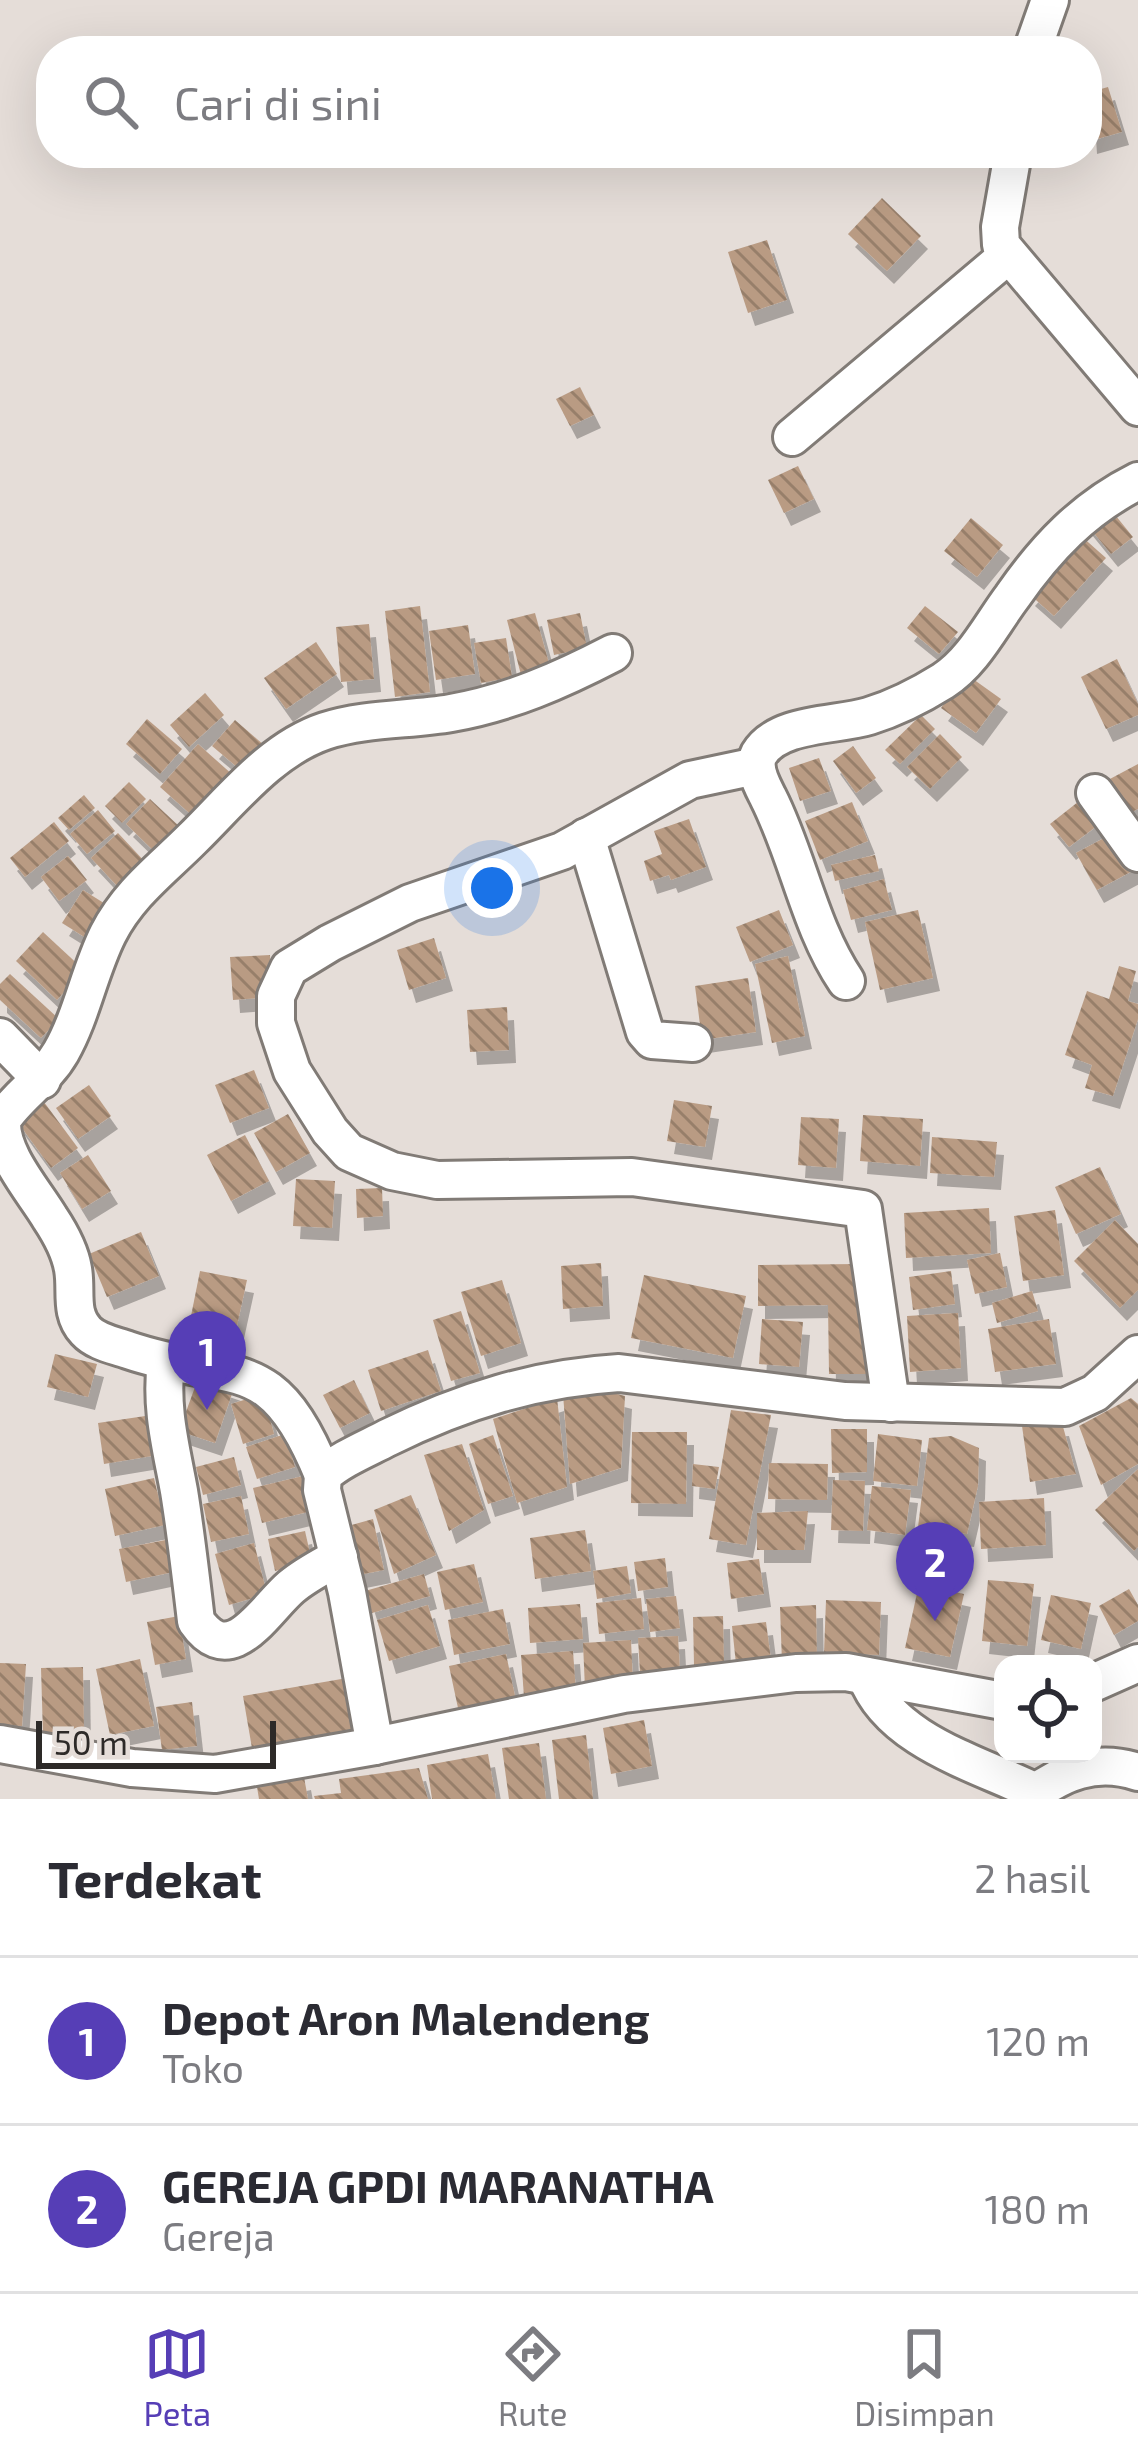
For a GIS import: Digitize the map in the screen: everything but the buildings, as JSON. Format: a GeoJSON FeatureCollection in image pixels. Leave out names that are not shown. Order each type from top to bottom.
{"type":"FeatureCollection","features":[{"type":"Feature","properties":{"kind":"street"},"geometry":{"type":"LineString","coordinates":[[1037,36],[1050,0]]}},
{"type":"Feature","properties":{"kind":"street"},"geometry":{"type":"LineString","coordinates":[[1010,168],[1001,245],[1138,407]]}},
{"type":"Feature","properties":{"kind":"street"},"geometry":{"type":"LineString","coordinates":[[792,437],[1007,256]]}},
{"type":"Feature","properties":{"kind":"street"},"geometry":{"type":"LineString","coordinates":[[847,981],[831,958],[793,849],[756,766],[760,753],[780,736],[894,708],[950,677],[1084,513],[1138,481]]}},
{"type":"Feature","properties":{"kind":"street"},"geometry":{"type":"LineString","coordinates":[[375,1746],[322,1490],[323,1475],[295,1418],[266,1386],[205,1365],[166,1362],[93,1338],[76,1316],[73,1267],[62,1236],[5,1146],[0,1128],[9,1108],[42,1080],[70,1033],[107,937],[139,887],[248,782],[298,743],[337,728],[457,712],[511,699],[613,653]]}},
{"type":"Feature","properties":{"kind":"street"},"geometry":{"type":"LineString","coordinates":[[756,766],[690,780],[562,851],[410,903],[289,968],[276,996],[276,1023],[292,1071],[330,1131],[349,1152],[370,1164],[415,1178],[632,1177],[863,1209],[891,1403]]}},
{"type":"Feature","properties":{"kind":"street"},"geometry":{"type":"LineString","coordinates":[[1095,793],[1138,853]]}},
{"type":"Feature","properties":{"kind":"street"},"geometry":{"type":"LineString","coordinates":[[586,838],[645,1032],[652,1040],[693,1043]]}},
{"type":"Feature","properties":{"kind":"street"},"geometry":{"type":"LineString","coordinates":[[0,1037],[42,1080]]}},
{"type":"Feature","properties":{"kind":"street"},"geometry":{"type":"LineString","coordinates":[[323,1475],[371,1446],[456,1406],[501,1391],[592,1375],[619,1373],[792,1396],[891,1403],[1065,1407],[1095,1393],[1138,1354]]}},
{"type":"Feature","properties":{"kind":"street"},"geometry":{"type":"LineString","coordinates":[[166,1362],[161,1396],[167,1438],[196,1621],[207,1636],[231,1639],[248,1634],[290,1587],[343,1574]]}},
{"type":"Feature","properties":{"kind":"street"},"geometry":{"type":"LineString","coordinates":[[1102,1679],[1138,1663]]}},
{"type":"Feature","properties":{"kind":"street"},"geometry":{"type":"LineString","coordinates":[[0,1744],[184,1774],[215,1774],[624,1694],[796,1673],[846,1672],[994,1699]]}},
{"type":"Feature","properties":{"kind":"street"},"geometry":{"type":"LineString","coordinates":[[866,1676],[875,1700],[918,1736],[1032,1796],[1080,1770],[1112,1763],[1138,1772]]}},
{"type":"Feature","properties":{"kind":"place","name":"Depot Aron Malendeng"},"geometry":{"type":"Point","coordinates":[207,1410]}},
{"type":"Feature","properties":{"kind":"place","name":"GEREJA GPDI MARANATHA"},"geometry":{"type":"Point","coordinates":[935,1621]}}]}
